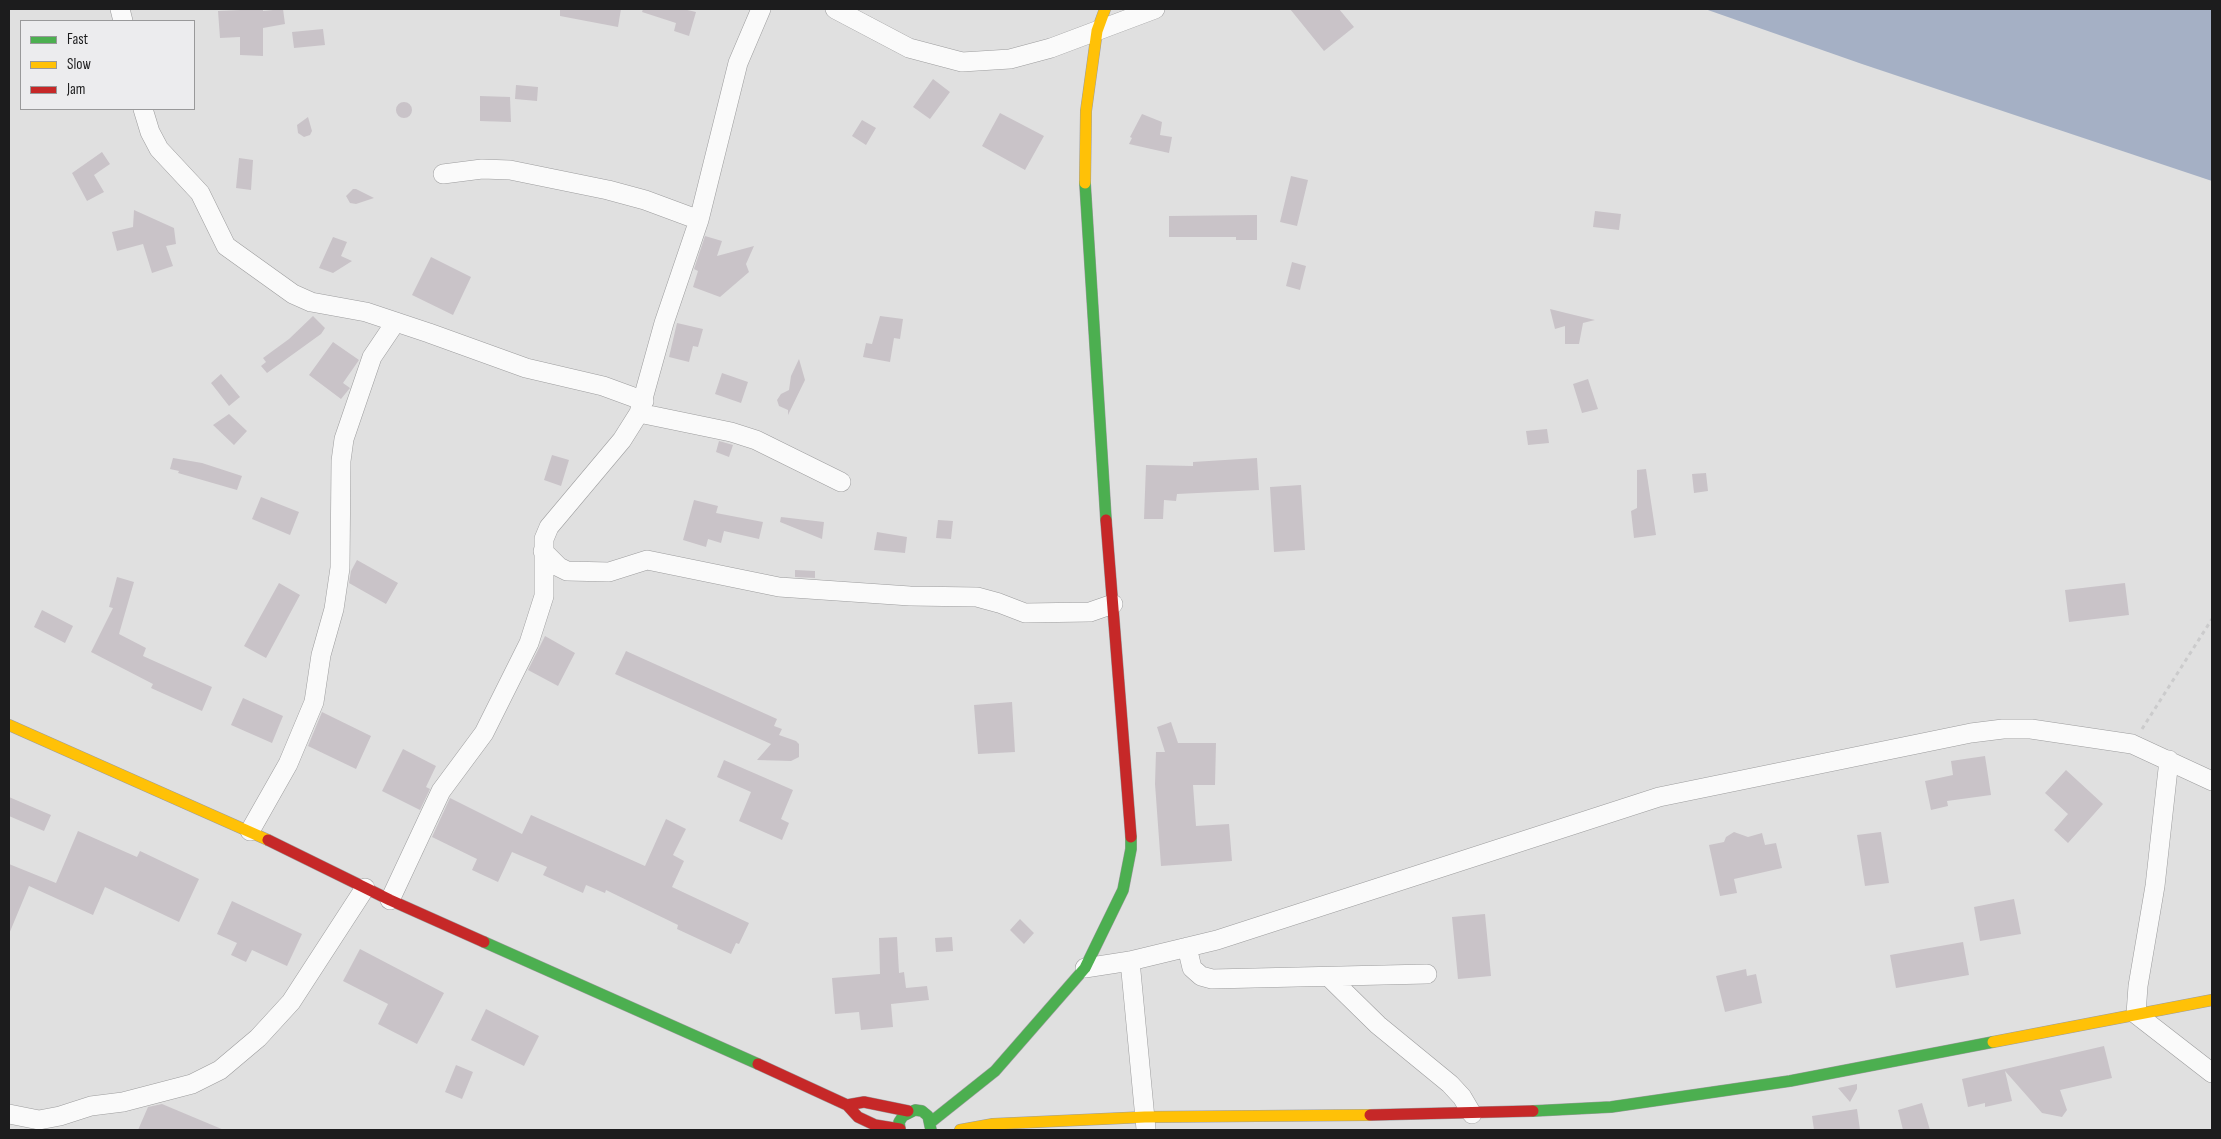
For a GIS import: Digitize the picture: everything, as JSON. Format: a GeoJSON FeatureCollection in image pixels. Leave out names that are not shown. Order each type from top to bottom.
{"type":"FeatureCollection","features":[{"type":"Feature","properties":{"kind":"main road"},"geometry":{"type":"LineString","coordinates":[[847,1104],[864,1102],[882,1104],[908,1111],[922,1111],[931,1126],[995,1071],[1040,1022],[1085,968],[1123,890],[1131,849],[1130,808],[1113,604],[1085,195],[1086,110],[1097,31],[1105,9]]}},
{"type":"Feature","properties":{"kind":"main road"},"geometry":{"type":"LineString","coordinates":[[9,725],[250,831],[390,900],[847,1104],[858,1117],[875,1125],[900,1130],[899,1122],[908,1111]]}},
{"type":"Feature","properties":{"kind":"main road"},"geometry":{"type":"LineString","coordinates":[[960,1130],[994,1124],[1145,1123],[1472,1114],[1611,1107],[1790,1081],[2212,1000]]}},
{"type":"Feature","properties":{"kind":"street"},"geometry":{"type":"LineString","coordinates":[[544,596],[543,552],[544,539],[549,527],[622,440],[641,407],[664,323],[699,220],[738,64],[760,9]]}},
{"type":"Feature","properties":{"kind":"street"},"geometry":{"type":"LineString","coordinates":[[835,9],[909,48],[962,62],[1010,59],[1051,48],[1155,9]]}},
{"type":"Feature","properties":{"kind":"street"},"geometry":{"type":"LineString","coordinates":[[143,110],[150,132],[159,149],[200,193],[220,237],[233,252],[293,294],[311,302],[366,312],[460,343],[526,368],[603,386],[641,407],[756,440],[841,482]]}},
{"type":"Feature","properties":{"kind":"street"},"geometry":{"type":"LineString","coordinates":[[443,174],[482,170],[510,170],[608,190],[645,200],[699,220]]}},
{"type":"Feature","properties":{"kind":"street"},"geometry":{"type":"LineString","coordinates":[[250,831],[288,764],[314,702],[321,655],[334,609],[340,568],[341,461],[344,439],[372,357],[395,323]]}},
{"type":"Feature","properties":{"kind":"street"},"geometry":{"type":"LineString","coordinates":[[543,552],[559,567],[567,571],[609,572],[647,560],[779,586],[884,595],[986,599],[1026,613],[1090,612],[1113,604]]}},
{"type":"Feature","properties":{"kind":"street"},"geometry":{"type":"LineString","coordinates":[[390,900],[441,791],[484,733],[514,675],[529,643],[544,596],[558,576],[567,571]]}},
{"type":"Feature","properties":{"kind":"street"},"geometry":{"type":"LineString","coordinates":[[1085,968],[1130,960],[1217,940],[1489,854],[1607,813],[1711,785],[1962,735],[2003,729],[2077,734],[2132,744],[2212,781]]}},
{"type":"Feature","properties":{"kind":"street"},"geometry":{"type":"LineString","coordinates":[[2168,760],[2155,886],[2138,986],[2136,1014],[2212,1073]]}},
{"type":"Feature","properties":{"kind":"street"},"geometry":{"type":"LineString","coordinates":[[9,1114],[38,1120],[60,1116],[91,1106],[123,1102],[184,1086],[220,1070],[258,1038],[292,1002],[365,888]]}},
{"type":"Feature","properties":{"kind":"street"},"geometry":{"type":"LineString","coordinates":[[1187,947],[1192,968],[1201,976],[1212,979],[1330,978],[1427,974]]}},
{"type":"Feature","properties":{"kind":"street"},"geometry":{"type":"LineString","coordinates":[[1130,960],[1145,1123]]}},
{"type":"Feature","properties":{"kind":"street"},"geometry":{"type":"LineString","coordinates":[[1330,978],[1378,1025],[1450,1084],[1462,1097],[1472,1114]]}},
{"type":"Feature","properties":{"kind":"path"},"geometry":{"type":"LineString","coordinates":[[2132,744],[2212,618]]}},
{"type":"Feature","properties":{"kind":"water"},"geometry":{"type":"Polygon","coordinates":[[[1705,9],[2212,9],[2212,181],[1862,64],[1705,9]]]}},
{"type":"Feature","properties":{"kind":"building"},"geometry":{"type":"Polygon","coordinates":[[[263,9],[263,11],[283,9],[285,24],[263,28],[263,56],[240,55],[240,37],[220,38],[218,11],[263,9]]]}},
{"type":"Feature","properties":{"kind":"building"},"geometry":{"type":"Polygon","coordinates":[[[560,9],[621,9],[618,27],[560,16],[560,9]]]}},
{"type":"Feature","properties":{"kind":"building"},"geometry":{"type":"Polygon","coordinates":[[[643,9],[683,9],[696,12],[689,36],[674,31],[676,23],[642,12],[643,9]]]}},
{"type":"Feature","properties":{"kind":"building"},"geometry":{"type":"Polygon","coordinates":[[[1290,9],[1339,9],[1354,27],[1324,51],[1290,9]]]}},
{"type":"Feature","properties":{"kind":"building"},"geometry":{"type":"Polygon","coordinates":[[[323,29],[325,45],[294,48],[292,32],[323,29]]]}},
{"type":"Feature","properties":{"kind":"building"},"geometry":{"type":"Polygon","coordinates":[[[933,79],[950,92],[930,119],[913,107],[933,79]]]}},
{"type":"Feature","properties":{"kind":"building"},"geometry":{"type":"Polygon","coordinates":[[[516,85],[538,87],[537,101],[515,99],[516,85]]]}},
{"type":"Feature","properties":{"kind":"building"},"geometry":{"type":"Polygon","coordinates":[[[480,96],[510,97],[511,122],[480,121],[480,96]]]}},
{"type":"Feature","properties":{"kind":"building"},"geometry":{"type":"Polygon","coordinates":[[[404,102],[412,110],[404,118],[396,110],[404,102]]]}},
{"type":"Feature","properties":{"kind":"building"},"geometry":{"type":"Polygon","coordinates":[[[1000,113],[1044,136],[1025,170],[982,146],[1000,113]]]}},
{"type":"Feature","properties":{"kind":"building"},"geometry":{"type":"Polygon","coordinates":[[[1142,114],[1162,122],[1160,135],[1172,137],[1169,153],[1129,144],[1132,138],[1130,137],[1142,114]]]}},
{"type":"Feature","properties":{"kind":"building"},"geometry":{"type":"Polygon","coordinates":[[[308,117],[312,131],[310,135],[304,137],[298,133],[297,125],[308,117]]]}},
{"type":"Feature","properties":{"kind":"building"},"geometry":{"type":"Polygon","coordinates":[[[862,120],[876,128],[866,145],[852,136],[862,120]]]}},
{"type":"Feature","properties":{"kind":"building"},"geometry":{"type":"Polygon","coordinates":[[[102,152],[110,164],[94,175],[104,192],[87,201],[72,173],[102,152]]]}},
{"type":"Feature","properties":{"kind":"building"},"geometry":{"type":"Polygon","coordinates":[[[239,158],[253,160],[251,190],[236,188],[239,158]]]}},
{"type":"Feature","properties":{"kind":"building"},"geometry":{"type":"Polygon","coordinates":[[[1291,176],[1308,180],[1297,226],[1280,222],[1291,176]]]}},
{"type":"Feature","properties":{"kind":"building"},"geometry":{"type":"Polygon","coordinates":[[[353,189],[374,198],[356,204],[350,203],[346,196],[353,189]]]}},
{"type":"Feature","properties":{"kind":"building"},"geometry":{"type":"Polygon","coordinates":[[[134,210],[174,228],[176,244],[166,246],[173,266],[152,273],[143,244],[117,251],[112,232],[133,227],[134,210]]]}},
{"type":"Feature","properties":{"kind":"building"},"geometry":{"type":"Polygon","coordinates":[[[1595,211],[1621,214],[1619,230],[1593,227],[1595,211]]]}},
{"type":"Feature","properties":{"kind":"building"},"geometry":{"type":"Polygon","coordinates":[[[1257,215],[1257,240],[1236,240],[1236,237],[1169,237],[1169,216],[1257,215]]]}},
{"type":"Feature","properties":{"kind":"building"},"geometry":{"type":"Polygon","coordinates":[[[705,236],[722,241],[717,256],[754,246],[746,264],[749,272],[720,297],[693,287],[698,271],[694,269],[705,236]]]}},
{"type":"Feature","properties":{"kind":"building"},"geometry":{"type":"Polygon","coordinates":[[[333,237],[347,242],[341,256],[352,261],[333,273],[319,268],[333,237]]]}},
{"type":"Feature","properties":{"kind":"building"},"geometry":{"type":"Polygon","coordinates":[[[431,257],[471,277],[453,315],[412,295],[431,257]]]}},
{"type":"Feature","properties":{"kind":"building"},"geometry":{"type":"Polygon","coordinates":[[[1292,262],[1306,266],[1300,290],[1286,286],[1292,262]]]}},
{"type":"Feature","properties":{"kind":"building"},"geometry":{"type":"Polygon","coordinates":[[[1550,309],[1595,320],[1583,323],[1579,344],[1565,344],[1565,326],[1555,329],[1550,309]]]}},
{"type":"Feature","properties":{"kind":"building"},"geometry":{"type":"Polygon","coordinates":[[[313,316],[325,328],[321,334],[267,373],[261,366],[266,362],[263,358],[289,339],[313,316]]]}},
{"type":"Feature","properties":{"kind":"building"},"geometry":{"type":"Polygon","coordinates":[[[880,316],[903,319],[900,339],[894,338],[890,362],[863,357],[866,343],[872,344],[880,316]]]}},
{"type":"Feature","properties":{"kind":"building"},"geometry":{"type":"Polygon","coordinates":[[[677,323],[703,329],[698,347],[693,346],[689,362],[669,357],[677,323]]]}},
{"type":"Feature","properties":{"kind":"building"},"geometry":{"type":"Polygon","coordinates":[[[333,342],[359,360],[343,383],[350,388],[341,399],[309,375],[333,342]]]}},
{"type":"Feature","properties":{"kind":"building"},"geometry":{"type":"Polygon","coordinates":[[[799,359],[805,380],[788,415],[788,410],[779,406],[777,400],[781,394],[789,390],[791,376],[799,359]]]}},
{"type":"Feature","properties":{"kind":"building"},"geometry":{"type":"Polygon","coordinates":[[[722,373],[748,382],[741,403],[715,394],[722,373]]]}},
{"type":"Feature","properties":{"kind":"building"},"geometry":{"type":"Polygon","coordinates":[[[221,374],[240,397],[229,406],[211,383],[221,374]]]}},
{"type":"Feature","properties":{"kind":"building"},"geometry":{"type":"Polygon","coordinates":[[[1588,379],[1598,409],[1582,413],[1573,384],[1588,379]]]}},
{"type":"Feature","properties":{"kind":"building"},"geometry":{"type":"Polygon","coordinates":[[[229,414],[247,431],[234,445],[213,425],[229,414]]]}},
{"type":"Feature","properties":{"kind":"building"},"geometry":{"type":"Polygon","coordinates":[[[1547,429],[1549,443],[1528,445],[1526,431],[1547,429]]]}},
{"type":"Feature","properties":{"kind":"building"},"geometry":{"type":"Polygon","coordinates":[[[719,441],[733,445],[729,457],[716,452],[719,441]]]}},
{"type":"Feature","properties":{"kind":"building"},"geometry":{"type":"Polygon","coordinates":[[[552,455],[569,460],[561,486],[544,480],[552,455]]]}},
{"type":"Feature","properties":{"kind":"building"},"geometry":{"type":"Polygon","coordinates":[[[173,458],[202,463],[242,476],[237,490],[170,469],[173,458]]]}},
{"type":"Feature","properties":{"kind":"building"},"geometry":{"type":"Polygon","coordinates":[[[1257,458],[1259,490],[1177,494],[1176,501],[1164,500],[1163,519],[1144,519],[1146,465],[1193,466],[1193,462],[1257,458]]]}},
{"type":"Feature","properties":{"kind":"building"},"geometry":{"type":"Polygon","coordinates":[[[1646,469],[1656,535],[1634,538],[1631,511],[1637,508],[1637,470],[1646,469]]]}},
{"type":"Feature","properties":{"kind":"building"},"geometry":{"type":"Polygon","coordinates":[[[1706,473],[1708,491],[1694,493],[1692,474],[1706,473]]]}},
{"type":"Feature","properties":{"kind":"building"},"geometry":{"type":"Polygon","coordinates":[[[1301,485],[1305,550],[1274,552],[1270,487],[1301,485]]]}},
{"type":"Feature","properties":{"kind":"building"},"geometry":{"type":"Polygon","coordinates":[[[261,497],[299,512],[290,535],[252,519],[261,497]]]}},
{"type":"Feature","properties":{"kind":"building"},"geometry":{"type":"Polygon","coordinates":[[[694,500],[718,506],[716,513],[763,522],[759,539],[724,531],[721,543],[708,539],[706,547],[683,540],[694,500]]]}},
{"type":"Feature","properties":{"kind":"building"},"geometry":{"type":"Polygon","coordinates":[[[781,517],[824,522],[822,539],[780,522],[781,517]]]}},
{"type":"Feature","properties":{"kind":"building"},"geometry":{"type":"Polygon","coordinates":[[[938,520],[953,521],[951,539],[936,538],[938,520]]]}},
{"type":"Feature","properties":{"kind":"building"},"geometry":{"type":"Polygon","coordinates":[[[877,532],[907,537],[905,553],[874,550],[877,532]]]}},
{"type":"Feature","properties":{"kind":"building"},"geometry":{"type":"Polygon","coordinates":[[[357,560],[398,583],[386,604],[349,583],[351,571],[357,560]]]}},
{"type":"Feature","properties":{"kind":"building"},"geometry":{"type":"Polygon","coordinates":[[[795,570],[815,571],[815,578],[795,577],[795,570]]]}},
{"type":"Feature","properties":{"kind":"building"},"geometry":{"type":"Polygon","coordinates":[[[117,577],[134,582],[119,634],[146,648],[143,656],[212,687],[202,711],[151,688],[153,684],[91,652],[113,608],[109,607],[117,577]]]}},
{"type":"Feature","properties":{"kind":"building"},"geometry":{"type":"Polygon","coordinates":[[[279,583],[300,595],[266,658],[244,646],[279,583]]]}},
{"type":"Feature","properties":{"kind":"building"},"geometry":{"type":"Polygon","coordinates":[[[2125,583],[2129,615],[2069,622],[2065,590],[2125,583]]]}},
{"type":"Feature","properties":{"kind":"building"},"geometry":{"type":"Polygon","coordinates":[[[42,610],[73,626],[65,643],[34,627],[42,610]]]}},
{"type":"Feature","properties":{"kind":"building"},"geometry":{"type":"Polygon","coordinates":[[[545,636],[575,653],[558,686],[528,670],[545,636]]]}},
{"type":"Feature","properties":{"kind":"building"},"geometry":{"type":"Polygon","coordinates":[[[626,651],[777,719],[774,726],[782,729],[779,735],[796,741],[799,744],[799,757],[791,761],[757,760],[771,744],[615,674],[626,651]]]}},
{"type":"Feature","properties":{"kind":"building"},"geometry":{"type":"Polygon","coordinates":[[[243,698],[283,716],[272,743],[231,725],[243,698]]]}},
{"type":"Feature","properties":{"kind":"building"},"geometry":{"type":"Polygon","coordinates":[[[1012,702],[1015,752],[978,754],[974,705],[1012,702]]]}},
{"type":"Feature","properties":{"kind":"building"},"geometry":{"type":"Polygon","coordinates":[[[322,712],[371,736],[356,769],[308,746],[322,712]]]}},
{"type":"Feature","properties":{"kind":"building"},"geometry":{"type":"Polygon","coordinates":[[[1171,722],[1178,743],[1216,743],[1215,785],[1193,785],[1196,826],[1229,824],[1232,861],[1161,866],[1155,784],[1156,752],[1165,752],[1157,727],[1171,722]]]}},
{"type":"Feature","properties":{"kind":"building"},"geometry":{"type":"Polygon","coordinates":[[[403,749],[436,766],[426,787],[430,789],[420,810],[382,791],[403,749]]]}},
{"type":"Feature","properties":{"kind":"building"},"geometry":{"type":"Polygon","coordinates":[[[1985,756],[1991,795],[1947,801],[1948,806],[1931,810],[1925,781],[1953,775],[1951,761],[1985,756]]]}},
{"type":"Feature","properties":{"kind":"building"},"geometry":{"type":"Polygon","coordinates":[[[724,760],[793,790],[781,819],[789,823],[782,840],[739,821],[751,792],[717,777],[724,760]]]}},
{"type":"Feature","properties":{"kind":"building"},"geometry":{"type":"Polygon","coordinates":[[[2066,770],[2103,804],[2068,843],[2054,830],[2068,814],[2045,793],[2066,770]]]}},
{"type":"Feature","properties":{"kind":"building"},"geometry":{"type":"Polygon","coordinates":[[[9,797],[51,815],[44,831],[9,816],[9,797]]]}},
{"type":"Feature","properties":{"kind":"building"},"geometry":{"type":"Polygon","coordinates":[[[450,798],[522,834],[531,815],[645,866],[666,819],[686,829],[673,855],[684,861],[672,887],[749,923],[739,944],[736,943],[731,954],[677,929],[678,925],[606,890],[605,893],[586,885],[583,893],[543,875],[547,867],[512,852],[498,882],[472,870],[477,859],[432,837],[450,798]]]}},
{"type":"Feature","properties":{"kind":"building"},"geometry":{"type":"Polygon","coordinates":[[[78,831],[137,857],[140,851],[199,879],[179,922],[105,887],[93,915],[29,886],[9,934],[9,864],[56,883],[78,831]]]}},
{"type":"Feature","properties":{"kind":"building"},"geometry":{"type":"Polygon","coordinates":[[[1734,832],[1748,837],[1762,833],[1765,845],[1776,843],[1782,868],[1734,879],[1737,893],[1720,896],[1709,845],[1724,842],[1726,837],[1734,832]]]}},
{"type":"Feature","properties":{"kind":"building"},"geometry":{"type":"Polygon","coordinates":[[[1881,832],[1889,883],[1865,886],[1857,835],[1881,832]]]}},
{"type":"Feature","properties":{"kind":"building"},"geometry":{"type":"Polygon","coordinates":[[[2014,899],[2021,934],[1980,941],[1974,907],[2014,899]]]}},
{"type":"Feature","properties":{"kind":"building"},"geometry":{"type":"Polygon","coordinates":[[[232,901],[302,934],[287,966],[252,950],[246,962],[231,955],[237,943],[217,934],[232,901]]]}},
{"type":"Feature","properties":{"kind":"building"},"geometry":{"type":"Polygon","coordinates":[[[1485,914],[1491,976],[1458,979],[1452,917],[1485,914]]]}},
{"type":"Feature","properties":{"kind":"building"},"geometry":{"type":"Polygon","coordinates":[[[1020,919],[1034,933],[1024,944],[1010,930],[1020,919]]]}},
{"type":"Feature","properties":{"kind":"building"},"geometry":{"type":"Polygon","coordinates":[[[897,937],[899,973],[904,972],[906,988],[927,986],[929,1000],[891,1004],[893,1027],[861,1030],[859,1012],[835,1014],[832,978],[880,974],[879,938],[897,937]]]}},
{"type":"Feature","properties":{"kind":"building"},"geometry":{"type":"Polygon","coordinates":[[[952,937],[953,951],[936,952],[935,938],[952,937]]]}},
{"type":"Feature","properties":{"kind":"building"},"geometry":{"type":"Polygon","coordinates":[[[1963,942],[1969,975],[1896,988],[1890,955],[1963,942]]]}},
{"type":"Feature","properties":{"kind":"building"},"geometry":{"type":"Polygon","coordinates":[[[360,949],[444,993],[417,1044],[378,1024],[388,1004],[343,981],[360,949]]]}},
{"type":"Feature","properties":{"kind":"building"},"geometry":{"type":"Polygon","coordinates":[[[1746,969],[1747,976],[1756,974],[1762,1003],[1725,1012],[1716,976],[1746,969]]]}},
{"type":"Feature","properties":{"kind":"building"},"geometry":{"type":"Polygon","coordinates":[[[486,1009],[539,1036],[524,1066],[471,1040],[486,1009]]]}},
{"type":"Feature","properties":{"kind":"building"},"geometry":{"type":"Polygon","coordinates":[[[2104,1046],[2112,1078],[2060,1090],[2067,1110],[2062,1117],[2042,1113],[2005,1071],[2012,1101],[1985,1107],[1985,1103],[1968,1107],[1962,1079],[2104,1046]]]}},
{"type":"Feature","properties":{"kind":"building"},"geometry":{"type":"Polygon","coordinates":[[[456,1065],[473,1072],[462,1099],[445,1092],[456,1065]]]}},
{"type":"Feature","properties":{"kind":"building"},"geometry":{"type":"Polygon","coordinates":[[[1857,1084],[1857,1089],[1850,1102],[1838,1088],[1857,1084]]]}},
{"type":"Feature","properties":{"kind":"building"},"geometry":{"type":"Polygon","coordinates":[[[1922,1103],[1930,1130],[1903,1130],[1898,1110],[1922,1103]]]}},
{"type":"Feature","properties":{"kind":"building"},"geometry":{"type":"Polygon","coordinates":[[[162,1104],[224,1130],[138,1130],[148,1107],[162,1104]]]}},
{"type":"Feature","properties":{"kind":"building"},"geometry":{"type":"Polygon","coordinates":[[[1857,1109],[1860,1130],[1814,1130],[1812,1116],[1857,1109]]]}},
{"type":"Feature","properties":{"kind":"traffic: fast"},"geometry":{"type":"LineString","coordinates":[[1085,183],[1106,520]]}},
{"type":"Feature","properties":{"kind":"traffic: fast"},"geometry":{"type":"LineString","coordinates":[[931,1122],[995,1071],[1085,968],[1123,890],[1131,849],[1131,837]]}},
{"type":"Feature","properties":{"kind":"traffic: fast"},"geometry":{"type":"LineString","coordinates":[[484,942],[758,1064]]}},
{"type":"Feature","properties":{"kind":"traffic: fast"},"geometry":{"type":"LineString","coordinates":[[1533,1111],[1611,1107],[1790,1081],[1993,1042]]}},
{"type":"Feature","properties":{"kind":"traffic: fast"},"geometry":{"type":"LineString","coordinates":[[900,1130],[899,1122],[903,1116],[915,1110],[922,1111],[928,1116],[931,1130]]}},
{"type":"Feature","properties":{"kind":"traffic: slow"},"geometry":{"type":"LineString","coordinates":[[1085,183],[1086,111],[1097,31],[1105,9]]}},
{"type":"Feature","properties":{"kind":"traffic: slow"},"geometry":{"type":"LineString","coordinates":[[9,725],[268,840]]}},
{"type":"Feature","properties":{"kind":"traffic: slow"},"geometry":{"type":"LineString","coordinates":[[1993,1042],[2212,1000]]}},
{"type":"Feature","properties":{"kind":"traffic: slow"},"geometry":{"type":"LineString","coordinates":[[960,1130],[993,1124],[1145,1117],[1370,1115]]}},
{"type":"Feature","properties":{"kind":"traffic: jam"},"geometry":{"type":"LineString","coordinates":[[1106,520],[1131,837]]}},
{"type":"Feature","properties":{"kind":"traffic: jam"},"geometry":{"type":"LineString","coordinates":[[268,840],[390,900],[484,942]]}},
{"type":"Feature","properties":{"kind":"traffic: jam"},"geometry":{"type":"LineString","coordinates":[[758,1064],[847,1105],[858,1117],[875,1125],[900,1129]]}},
{"type":"Feature","properties":{"kind":"traffic: jam"},"geometry":{"type":"LineString","coordinates":[[847,1105],[864,1102],[908,1111]]}},
{"type":"Feature","properties":{"kind":"traffic: jam"},"geometry":{"type":"LineString","coordinates":[[1370,1115],[1533,1111]]}}]}
